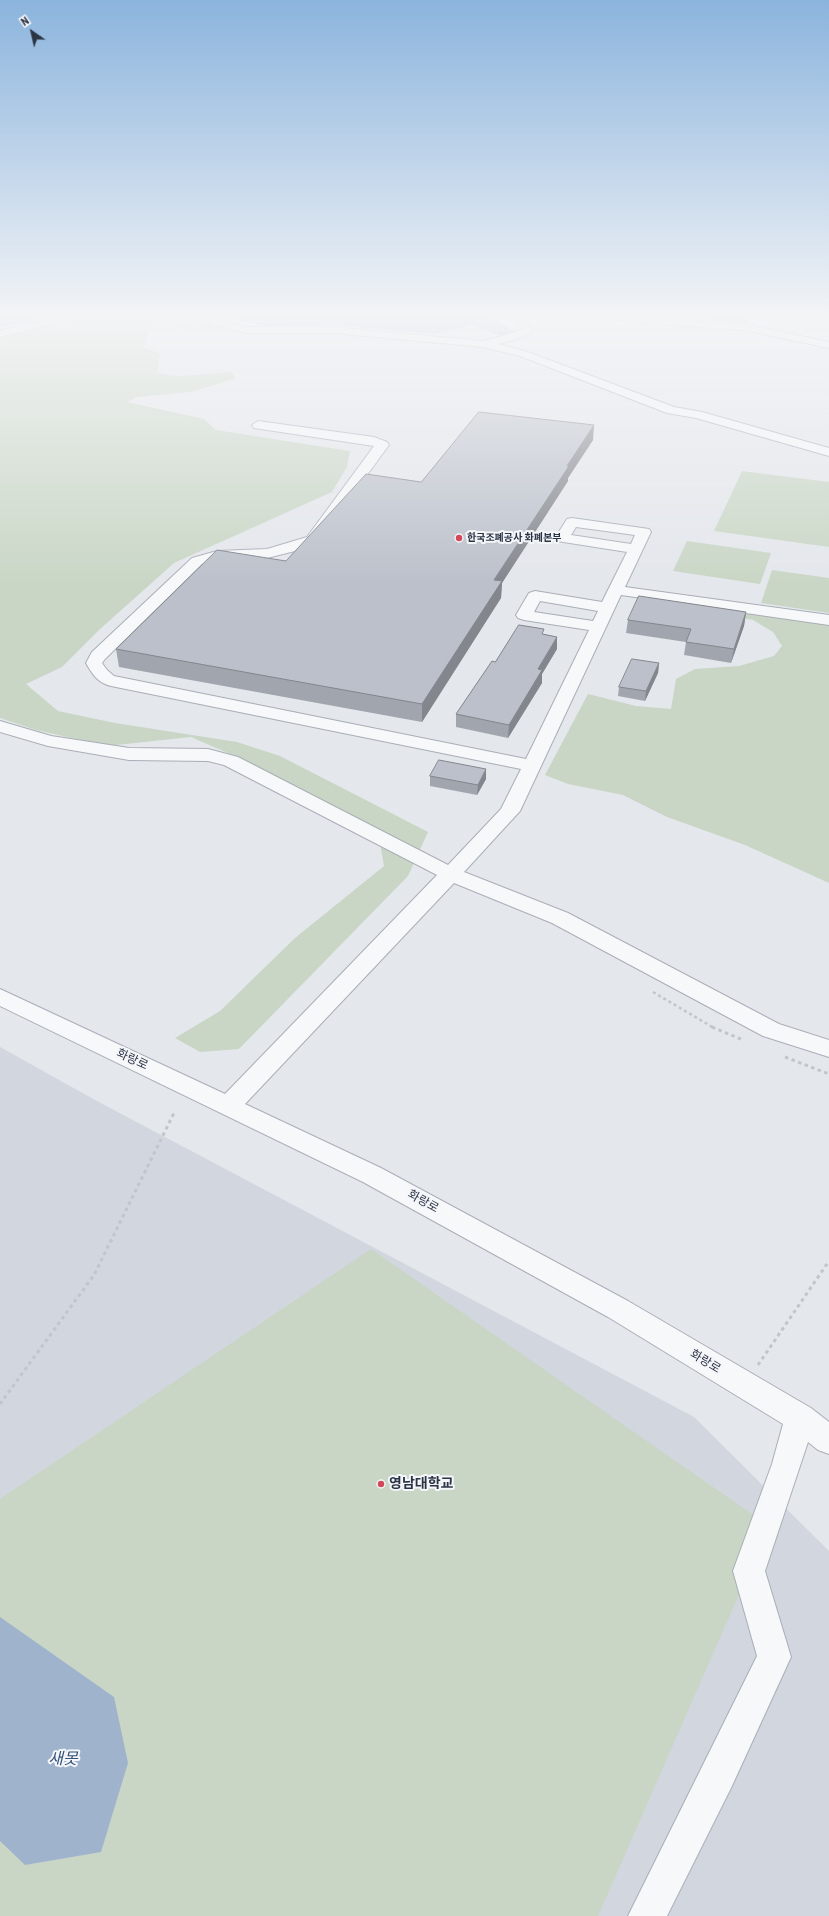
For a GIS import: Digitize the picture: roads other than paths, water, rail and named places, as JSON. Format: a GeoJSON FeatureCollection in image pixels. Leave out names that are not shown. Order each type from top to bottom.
{"type":"FeatureCollection","features":[{"type":"Feature","properties":{"kind":"street"},"geometry":{"type":"LineString","coordinates":[[659,405],[671,410],[698,415],[829,452]]}},
{"type":"Feature","properties":{"kind":"street"},"geometry":{"type":"LineString","coordinates":[[258,425],[374,441],[382,445],[312,540],[294,547],[270,553],[208,556],[197,561],[98,656],[94,663],[104,678],[111,681],[285,709],[532,766]]}},
{"type":"Feature","properties":{"kind":"street"},"geometry":{"type":"LineString","coordinates":[[229,1105],[510,811],[636,549]]}},
{"type":"Feature","properties":{"kind":"street"},"geometry":{"type":"LineString","coordinates":[[616,590],[829,620]]}},
{"type":"Feature","properties":{"kind":"street"},"geometry":{"type":"LineString","coordinates":[[598,627],[524,614],[535,596],[607,608]]}},
{"type":"Feature","properties":{"kind":"street"},"geometry":{"type":"LineString","coordinates":[[0,726],[48,741],[129,754],[208,755],[231,761],[451,874],[560,918],[771,1030],[829,1049]]}},
{"type":"Feature","properties":{"kind":"street","name":"화랑로"},"geometry":{"type":"LineString","coordinates":[[0,997],[229,1105],[372,1175],[618,1309],[800,1418],[829,1440]]}},
{"type":"Feature","properties":{"kind":"street"},"geometry":{"type":"LineString","coordinates":[[647,1916],[718,1776],[774,1657],[749,1571],[787,1464],[800,1418]]}},
{"type":"Feature","properties":{"kind":"water","name":"새못"},"geometry":{"type":"Polygon","coordinates":[[[0,1617],[114,1697],[128,1763],[101,1852],[25,1865],[0,1841],[0,1617]]]}},
{"type":"Feature","properties":{"kind":"place","name":"한국조폐공사 화폐본부"},"geometry":{"type":"Point","coordinates":[459,538]}},
{"type":"Feature","properties":{"kind":"place","name":"영남대학교"},"geometry":{"type":"Point","coordinates":[381,1484]}}]}
